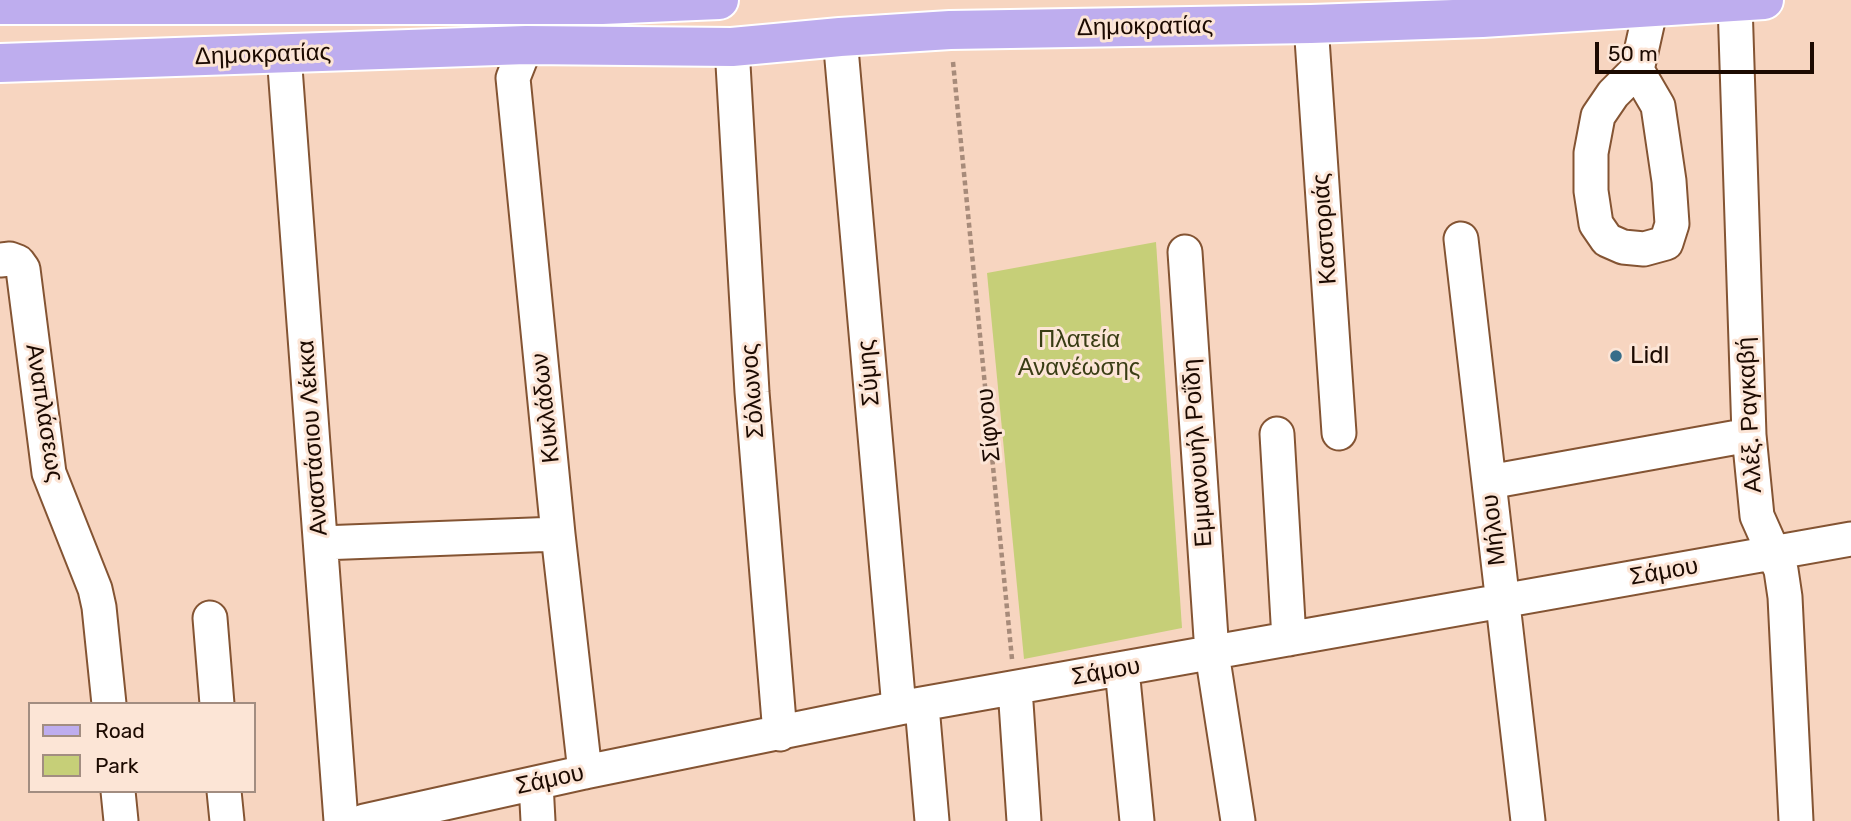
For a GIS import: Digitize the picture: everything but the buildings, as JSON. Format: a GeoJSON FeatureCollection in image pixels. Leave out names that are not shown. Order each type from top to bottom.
{"type":"FeatureCollection","features":[{"type":"Feature","properties":{"kind":"main road","name":"Δημοκρατίας"},"geometry":{"type":"LineString","coordinates":[[19,3],[525,2],[601,5],[719,0]]}},
{"type":"Feature","properties":{"kind":"main road","name":"Δημοκρατίας"},"geometry":{"type":"LineString","coordinates":[[0,63],[526,45],[732,47],[950,30],[1311,24],[1482,18],[1749,1]]}},
{"type":"Feature","properties":{"kind":"street","name":"Αλέξ. Ραγκαβή"},"geometry":{"type":"LineString","coordinates":[[1749,1],[1749,435],[1757,516],[1781,570],[1785,597],[1796,821]]}},
{"type":"Feature","properties":{"kind":"street"},"geometry":{"type":"LineString","coordinates":[[525,2],[526,45]]}},
{"type":"Feature","properties":{"kind":"street"},"geometry":{"type":"LineString","coordinates":[[1637,71],[1658,106],[1670,181],[1672,224],[1666,243],[1644,248],[1623,247],[1607,240],[1596,224],[1591,191],[1591,153],[1598,116],[1613,94],[1637,71],[1651,7]]}},
{"type":"Feature","properties":{"kind":"street","name":"Καστοριάς"},"geometry":{"type":"LineString","coordinates":[[1311,24],[1339,433]]}},
{"type":"Feature","properties":{"kind":"street","name":"Σύμης"},"geometry":{"type":"LineString","coordinates":[[840,37],[910,707],[932,821]]}},
{"type":"Feature","properties":{"kind":"street","name":"Κυκλάδων"},"geometry":{"type":"LineString","coordinates":[[526,45],[513,78],[558,534],[585,772]]}},
{"type":"Feature","properties":{"kind":"street","name":"Σόλωνος"},"geometry":{"type":"LineString","coordinates":[[732,47],[752,392],[780,734]]}},
{"type":"Feature","properties":{"kind":"street","name":"Αναστάσιου Λέκκα"},"geometry":{"type":"LineString","coordinates":[[284,54],[341,821]]}},
{"type":"Feature","properties":{"kind":"street","name":"Μήλου"},"geometry":{"type":"LineString","coordinates":[[1461,239],[1528,821]]}},
{"type":"Feature","properties":{"kind":"street","name":"Εμμανουήλ Ροΐδη"},"geometry":{"type":"LineString","coordinates":[[1185,252],[1212,653],[1238,821]]}},
{"type":"Feature","properties":{"kind":"street","name":"Αναπλάσεως"},"geometry":{"type":"LineString","coordinates":[[0,260],[18,262],[23,269],[49,473],[95,589],[109,702]]}},
{"type":"Feature","properties":{"kind":"street"},"geometry":{"type":"LineString","coordinates":[[1277,434],[1289,639]]}},
{"type":"Feature","properties":{"kind":"street"},"geometry":{"type":"LineString","coordinates":[[1489,482],[1749,435]]}},
{"type":"Feature","properties":{"kind":"street"},"geometry":{"type":"LineString","coordinates":[[321,543],[558,534]]}},
{"type":"Feature","properties":{"kind":"street","name":"Σάμου"},"geometry":{"type":"LineString","coordinates":[[365,821],[585,772],[910,707],[1851,539]]}},
{"type":"Feature","properties":{"kind":"street"},"geometry":{"type":"LineString","coordinates":[[209,618],[217,702]]}},
{"type":"Feature","properties":{"kind":"street"},"geometry":{"type":"LineString","coordinates":[[1122,669],[1137,821]]}},
{"type":"Feature","properties":{"kind":"street"},"geometry":{"type":"LineString","coordinates":[[1014,688],[1024,821]]}},
{"type":"Feature","properties":{"kind":"street"},"geometry":{"type":"LineString","coordinates":[[536,783],[538,821]]}},
{"type":"Feature","properties":{"kind":"street"},"geometry":{"type":"LineString","coordinates":[[118,793],[121,821]]}},
{"type":"Feature","properties":{"kind":"street"},"geometry":{"type":"LineString","coordinates":[[224,793],[227,821]]}},
{"type":"Feature","properties":{"kind":"path","name":"Σίφνου"},"geometry":{"type":"LineString","coordinates":[[950,30],[1014,688]]}},
{"type":"Feature","properties":{"kind":"green space","name":"Πλατεία Ανανέωσης"},"geometry":{"type":"Polygon","coordinates":[[[1156,242],[1182,628],[1024,659],[987,273],[1156,242]]]}},
{"type":"Feature","properties":{"kind":"place","name":"Lidl"},"geometry":{"type":"Point","coordinates":[1616,356]}}]}
